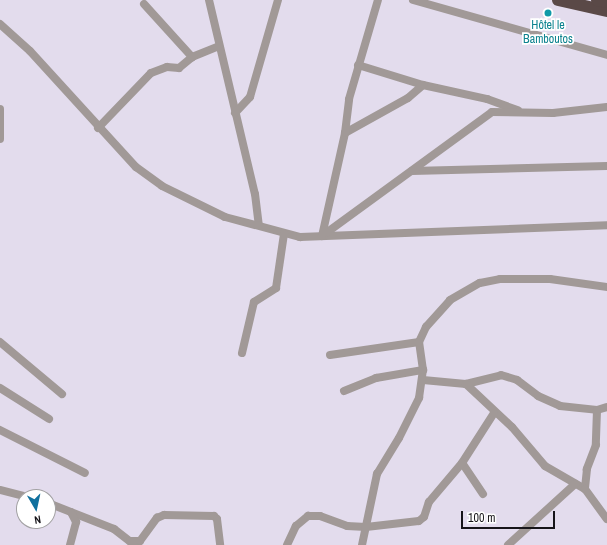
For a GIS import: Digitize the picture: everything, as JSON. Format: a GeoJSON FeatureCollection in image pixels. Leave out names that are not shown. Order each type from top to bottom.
{"type":"FeatureCollection","features":[{"type":"Feature","properties":{"kind":"highway"},"geometry":{"type":"LineString","coordinates":[[558,0],[607,11]]}},
{"type":"Feature","properties":{"kind":"highway"},"geometry":{"type":"LineString","coordinates":[[597,0],[607,2]]}},
{"type":"Feature","properties":{"kind":"street"},"geometry":{"type":"LineString","coordinates":[[209,0],[255,194],[259,225]]}},
{"type":"Feature","properties":{"kind":"street"},"geometry":{"type":"LineString","coordinates":[[235,113],[250,97],[278,0]]}},
{"type":"Feature","properties":{"kind":"street"},"geometry":{"type":"LineString","coordinates":[[322,236],[345,133],[349,100],[378,0]]}},
{"type":"Feature","properties":{"kind":"street"},"geometry":{"type":"LineString","coordinates":[[413,0],[607,55]]}},
{"type":"Feature","properties":{"kind":"street"},"geometry":{"type":"LineString","coordinates":[[144,4],[192,57]]}},
{"type":"Feature","properties":{"kind":"street"},"geometry":{"type":"LineString","coordinates":[[0,24],[30,51],[98,128],[136,167],[162,186],[225,217],[259,225],[284,234],[322,236],[607,226]]}},
{"type":"Feature","properties":{"kind":"street"},"geometry":{"type":"LineString","coordinates":[[98,128],[151,73],[168,67],[179,68],[192,57],[219,46]]}},
{"type":"Feature","properties":{"kind":"street"},"geometry":{"type":"LineString","coordinates":[[358,65],[423,85],[487,99],[523,112]]}},
{"type":"Feature","properties":{"kind":"street"},"geometry":{"type":"LineString","coordinates":[[345,133],[397,105],[423,85]]}},
{"type":"Feature","properties":{"kind":"street"},"geometry":{"type":"LineString","coordinates":[[322,236],[492,112],[553,113],[607,107]]}},
{"type":"Feature","properties":{"kind":"street"},"geometry":{"type":"LineString","coordinates":[[0,109],[0,139]]}},
{"type":"Feature","properties":{"kind":"street"},"geometry":{"type":"LineString","coordinates":[[412,171],[607,166]]}},
{"type":"Feature","properties":{"kind":"street"},"geometry":{"type":"LineString","coordinates":[[242,353],[254,302],[276,288],[284,234]]}},
{"type":"Feature","properties":{"kind":"street"},"geometry":{"type":"LineString","coordinates":[[362,545],[377,474],[399,438],[419,398],[423,380],[423,370],[419,342],[426,327],[450,300],[486,281],[550,279],[607,287]]}},
{"type":"Feature","properties":{"kind":"street"},"geometry":{"type":"LineString","coordinates":[[0,342],[62,394]]}},
{"type":"Feature","properties":{"kind":"street"},"geometry":{"type":"LineString","coordinates":[[330,355],[419,342]]}},
{"type":"Feature","properties":{"kind":"street"},"geometry":{"type":"LineString","coordinates":[[344,391],[376,378],[423,370]]}},
{"type":"Feature","properties":{"kind":"street"},"geometry":{"type":"LineString","coordinates":[[423,380],[466,384],[501,374],[517,380],[538,396],[560,406],[597,410],[607,407]]}},
{"type":"Feature","properties":{"kind":"street"},"geometry":{"type":"LineString","coordinates":[[466,384],[494,413],[512,427],[545,466],[585,489],[607,519]]}},
{"type":"Feature","properties":{"kind":"street"},"geometry":{"type":"LineString","coordinates":[[0,388],[49,419]]}},
{"type":"Feature","properties":{"kind":"street"},"geometry":{"type":"LineString","coordinates":[[585,489],[586,469],[596,445],[597,410]]}},
{"type":"Feature","properties":{"kind":"street"},"geometry":{"type":"LineString","coordinates":[[288,545],[296,526],[308,516],[320,516],[347,526],[366,527],[419,520],[424,517],[429,502],[462,463],[494,413]]}},
{"type":"Feature","properties":{"kind":"street"},"geometry":{"type":"LineString","coordinates":[[0,430],[85,473]]}},
{"type":"Feature","properties":{"kind":"street"},"geometry":{"type":"LineString","coordinates":[[462,463],[483,494]]}},
{"type":"Feature","properties":{"kind":"street"},"geometry":{"type":"LineString","coordinates":[[508,545],[575,484]]}},
{"type":"Feature","properties":{"kind":"street"},"geometry":{"type":"LineString","coordinates":[[0,490],[16,494]]}},
{"type":"Feature","properties":{"kind":"street"},"geometry":{"type":"LineString","coordinates":[[56,506],[114,529],[132,543],[140,541],[157,518],[164,515],[214,516],[217,519],[220,545]]}},
{"type":"Feature","properties":{"kind":"street"},"geometry":{"type":"LineString","coordinates":[[70,545],[76,522],[71,512]]}},
{"type":"Feature","properties":{"kind":"place","name":"Hôtel le Bamboutos"},"geometry":{"type":"Point","coordinates":[548,13]}}]}
